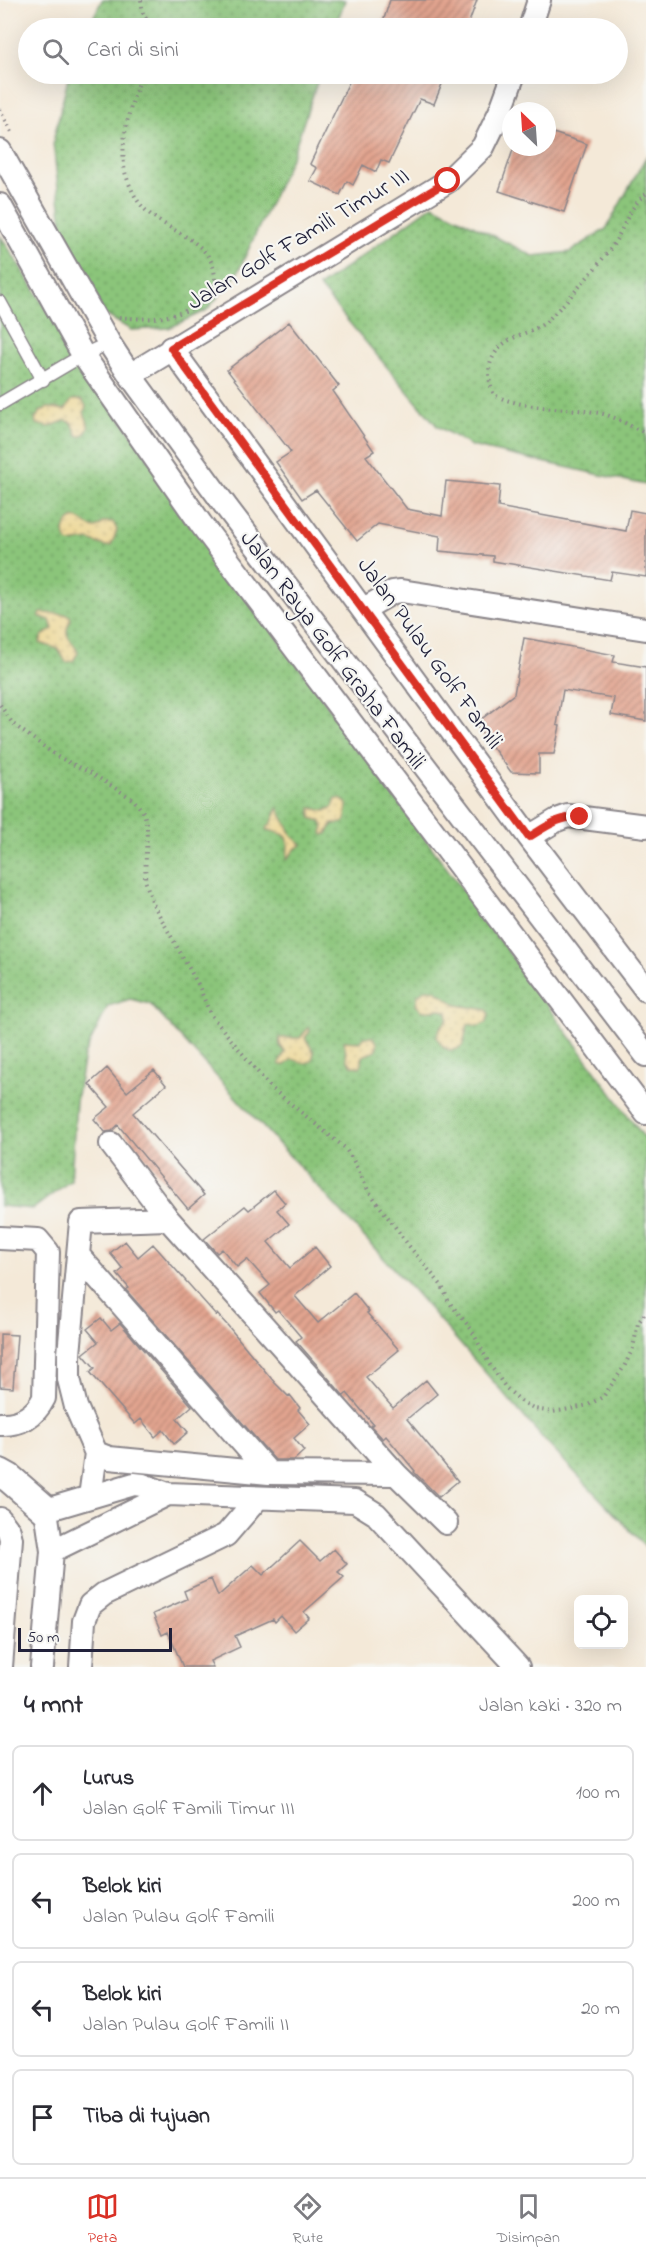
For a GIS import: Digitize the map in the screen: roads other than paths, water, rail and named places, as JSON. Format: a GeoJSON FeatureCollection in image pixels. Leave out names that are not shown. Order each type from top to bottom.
{"type":"FeatureCollection","features":[{"type":"Feature","properties":{"kind":"street"},"geometry":{"type":"LineString","coordinates":[[534,18],[540,0]]}},
{"type":"Feature","properties":{"kind":"street","name":"Jalan Golf Famili Timur III"},"geometry":{"type":"LineString","coordinates":[[130,375],[448,181],[483,147],[510,84]]}},
{"type":"Feature","properties":{"kind":"street","name":"Jalan Raya Golf Graha Famili"},"geometry":{"type":"LineString","coordinates":[[8,144],[109,343],[130,375],[227,508],[646,1055]]}},
{"type":"Feature","properties":{"kind":"street","name":"Jalan Raya Golf Graha Famili"},"geometry":{"type":"LineString","coordinates":[[0,205],[83,355],[201,524],[646,1113]]}},
{"type":"Feature","properties":{"kind":"street","name":"Jalan Pulau Golf Famili"},"geometry":{"type":"LineString","coordinates":[[171,348],[529,837],[646,990]]}},
{"type":"Feature","properties":{"kind":"street"},"geometry":{"type":"LineString","coordinates":[[201,524],[227,508]]}},
{"type":"Feature","properties":{"kind":"street"},"geometry":{"type":"LineString","coordinates":[[364,609],[393,592],[401,591],[646,629]]}},
{"type":"Feature","properties":{"kind":"street"},"geometry":{"type":"LineString","coordinates":[[529,837],[568,816],[646,826]]}},
{"type":"Feature","properties":{"kind":"street"},"geometry":{"type":"LineString","coordinates":[[111,1144],[168,1219],[396,1474],[446,1523]]}},
{"type":"Feature","properties":{"kind":"street"},"geometry":{"type":"LineString","coordinates":[[90,1497],[96,1453],[76,1407],[69,1378],[69,1354],[81,1222],[168,1219]]}},
{"type":"Feature","properties":{"kind":"street"},"geometry":{"type":"LineString","coordinates":[[0,1238],[38,1240],[48,1252],[44,1398],[39,1408],[27,1419],[11,1425],[0,1424]]}},
{"type":"Feature","properties":{"kind":"street"},"geometry":{"type":"LineString","coordinates":[[78,1255],[269,1473]]}},
{"type":"Feature","properties":{"kind":"street"},"geometry":{"type":"LineString","coordinates":[[96,1453],[127,1461],[269,1473],[396,1474]]}},
{"type":"Feature","properties":{"kind":"street"},"geometry":{"type":"LineString","coordinates":[[0,1473],[46,1510],[52,1551],[42,1667]]}},
{"type":"Feature","properties":{"kind":"street"},"geometry":{"type":"LineString","coordinates":[[46,1510],[139,1484],[168,1494],[355,1501],[376,1514],[518,1667]]}},
{"type":"Feature","properties":{"kind":"street"},"geometry":{"type":"LineString","coordinates":[[52,1551],[168,1494]]}},
{"type":"Feature","properties":{"kind":"street"},"geometry":{"type":"LineString","coordinates":[[81,1667],[84,1621],[90,1605],[104,1594],[226,1535],[257,1499]]}},
{"type":"Feature","properties":{"kind":"street"},"geometry":{"type":"LineString","coordinates":[[1,1667],[11,1539],[2,1521]]}},
{"type":"Feature","properties":{"kind":"lane"},"geometry":{"type":"LineString","coordinates":[[0,302],[43,380]]}},
{"type":"Feature","properties":{"kind":"lane"},"geometry":{"type":"LineString","coordinates":[[0,404],[83,355],[109,343]]}}]}
